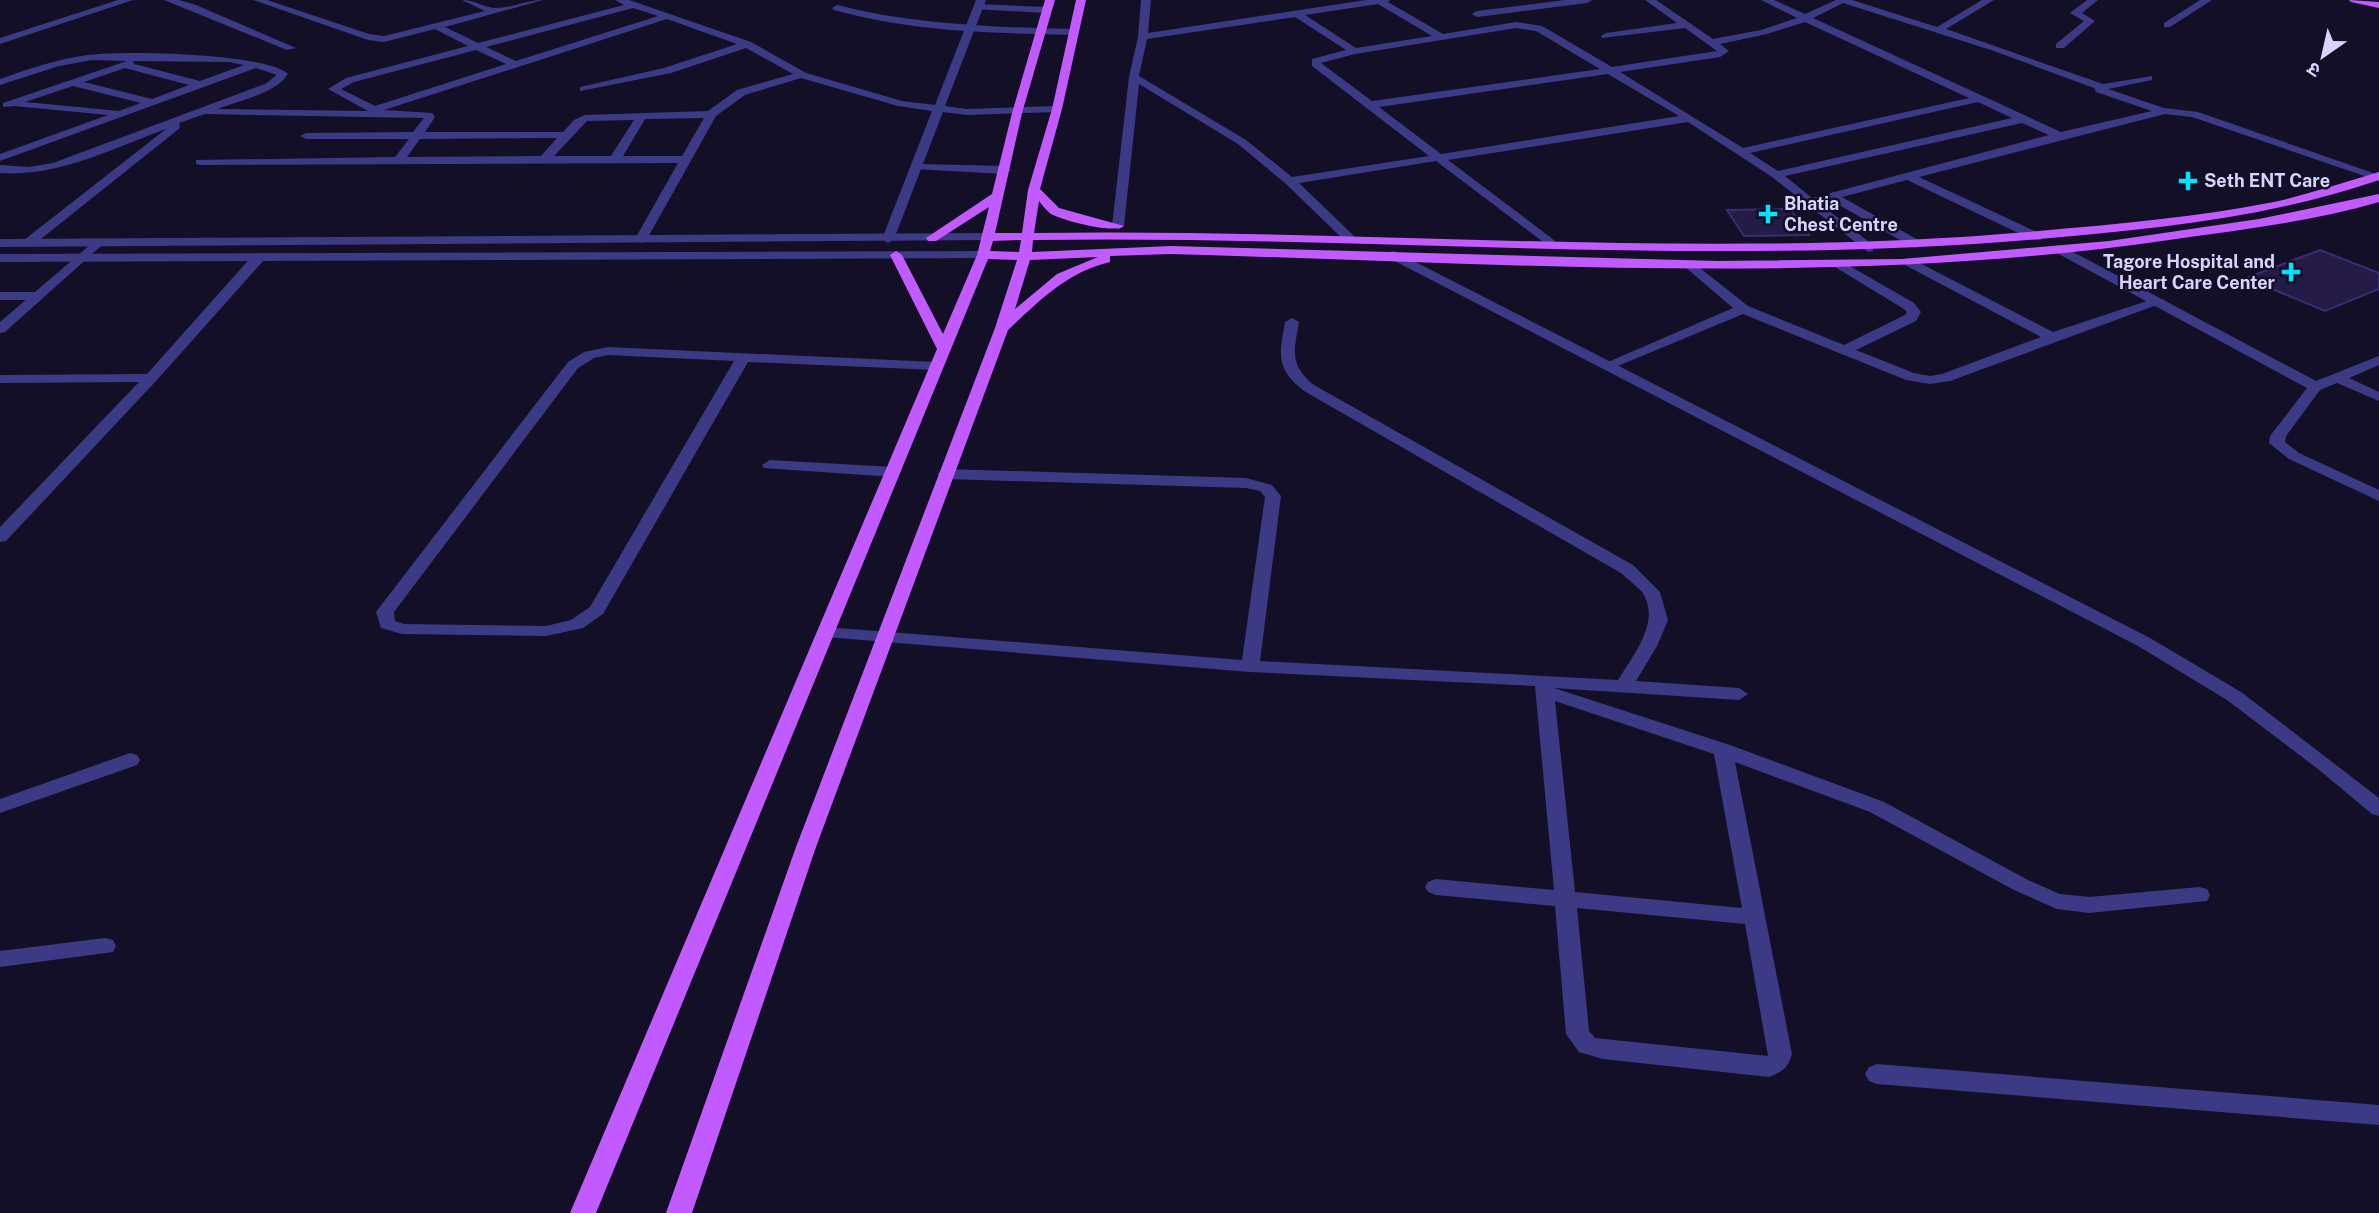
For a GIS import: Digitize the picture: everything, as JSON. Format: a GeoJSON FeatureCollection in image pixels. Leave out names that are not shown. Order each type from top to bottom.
{"type":"FeatureCollection","features":[{"type":"Feature","properties":{"kind":"main road"},"geometry":{"type":"LineString","coordinates":[[679,1213],[806,847],[1002,328],[1025,256],[1034,190],[1057,109],[1081,0]]}},
{"type":"Feature","properties":{"kind":"main road"},"geometry":{"type":"LineString","coordinates":[[2354,0],[2379,5]]}},
{"type":"Feature","properties":{"kind":"main road"},"geometry":{"type":"LineString","coordinates":[[583,1213],[985,246],[1017,113],[1048,5]]}},
{"type":"Feature","properties":{"kind":"main road"},"geometry":{"type":"LineString","coordinates":[[985,246],[1029,236],[1176,234],[1691,249],[1868,248],[2037,237],[2219,216],[2351,187],[2377,177]]}},
{"type":"Feature","properties":{"kind":"main road"},"geometry":{"type":"LineString","coordinates":[[1034,190],[1055,211],[1090,222],[1176,234]]}},
{"type":"Feature","properties":{"kind":"main road"},"geometry":{"type":"LineString","coordinates":[[932,239],[998,195]]}},
{"type":"Feature","properties":{"kind":"main road"},"geometry":{"type":"LineString","coordinates":[[985,246],[1025,256],[1171,250],[1690,264],[1910,262],[2109,245],[2259,223],[2379,198]]}},
{"type":"Feature","properties":{"kind":"main road"},"geometry":{"type":"LineString","coordinates":[[1002,328],[1057,279],[1096,260],[1171,250]]}},
{"type":"Feature","properties":{"kind":"main road"},"geometry":{"type":"LineString","coordinates":[[896,255],[940,357]]}},
{"type":"Feature","properties":{"kind":"street"},"geometry":{"type":"LineString","coordinates":[[0,41],[128,0]]}},
{"type":"Feature","properties":{"kind":"street"},"geometry":{"type":"LineString","coordinates":[[169,0],[193,7],[291,48]]}},
{"type":"Feature","properties":{"kind":"street"},"geometry":{"type":"LineString","coordinates":[[258,0],[374,39],[392,38],[538,0]]}},
{"type":"Feature","properties":{"kind":"street"},"geometry":{"type":"LineString","coordinates":[[467,0],[494,11]]}},
{"type":"Feature","properties":{"kind":"street"},"geometry":{"type":"LineString","coordinates":[[621,0],[747,44],[802,75],[850,91],[936,110],[1017,113],[1057,109]]}},
{"type":"Feature","properties":{"kind":"street"},"geometry":{"type":"LineString","coordinates":[[1118,226],[1134,78],[1143,37],[1146,0]]}},
{"type":"Feature","properties":{"kind":"street"},"geometry":{"type":"LineString","coordinates":[[1143,37],[1383,0],[1441,37]]}},
{"type":"Feature","properties":{"kind":"street"},"geometry":{"type":"LineString","coordinates":[[1477,14],[1587,0]]}},
{"type":"Feature","properties":{"kind":"street"},"geometry":{"type":"LineString","coordinates":[[1370,105],[1723,53],[1724,49],[1650,0]]}},
{"type":"Feature","properties":{"kind":"street"},"geometry":{"type":"LineString","coordinates":[[1766,0],[2060,136]]}},
{"type":"Feature","properties":{"kind":"street"},"geometry":{"type":"LineString","coordinates":[[1713,42],[1757,35],[1807,19],[1843,0],[2102,87],[2148,78]]}},
{"type":"Feature","properties":{"kind":"street"},"geometry":{"type":"LineString","coordinates":[[1936,31],[1989,0]]}},
{"type":"Feature","properties":{"kind":"street"},"geometry":{"type":"LineString","coordinates":[[2060,46],[2090,21],[2075,13],[2093,0]]}},
{"type":"Feature","properties":{"kind":"street"},"geometry":{"type":"LineString","coordinates":[[2167,25],[2207,0]]}},
{"type":"Feature","properties":{"kind":"street"},"geometry":{"type":"LineString","coordinates":[[193,7],[205,4]]}},
{"type":"Feature","properties":{"kind":"street"},"geometry":{"type":"LineString","coordinates":[[888,239],[979,4],[1048,5]]}},
{"type":"Feature","properties":{"kind":"street"},"geometry":{"type":"LineString","coordinates":[[633,5],[350,80],[333,89],[379,112],[513,64],[668,16]]}},
{"type":"Feature","properties":{"kind":"street"},"geometry":{"type":"LineString","coordinates":[[837,8],[895,23],[968,30],[1074,32]]}},
{"type":"Feature","properties":{"kind":"street"},"geometry":{"type":"LineString","coordinates":[[1297,14],[1354,51]]}},
{"type":"Feature","properties":{"kind":"street"},"geometry":{"type":"LineString","coordinates":[[1550,243],[1316,64],[1316,61],[1354,51],[1441,37],[1529,25],[1539,28],[1690,118],[1776,175],[1868,248]]}},
{"type":"Feature","properties":{"kind":"street"},"geometry":{"type":"LineString","coordinates":[[1606,36],[1687,25]]}},
{"type":"Feature","properties":{"kind":"street"},"geometry":{"type":"LineString","coordinates":[[436,26],[513,64]]}},
{"type":"Feature","properties":{"kind":"street"},"geometry":{"type":"LineString","coordinates":[[584,89],[667,71],[747,44]]}},
{"type":"Feature","properties":{"kind":"street"},"geometry":{"type":"LineString","coordinates":[[0,82],[75,59],[203,58],[257,64],[283,74],[269,86],[44,170],[0,169]]}},
{"type":"Feature","properties":{"kind":"street"},"geometry":{"type":"LineString","coordinates":[[4,104],[143,59]]}},
{"type":"Feature","properties":{"kind":"street"},"geometry":{"type":"LineString","coordinates":[[0,158],[257,64]]}},
{"type":"Feature","properties":{"kind":"street"},"geometry":{"type":"LineString","coordinates":[[125,65],[201,85]]}},
{"type":"Feature","properties":{"kind":"street"},"geometry":{"type":"LineString","coordinates":[[641,239],[719,103],[734,95],[802,75]]}},
{"type":"Feature","properties":{"kind":"street"},"geometry":{"type":"LineString","coordinates":[[1134,78],[1242,142],[1290,181],[1349,238]]}},
{"type":"Feature","properties":{"kind":"street"},"geometry":{"type":"LineString","coordinates":[[72,83],[152,102]]}},
{"type":"Feature","properties":{"kind":"street"},"geometry":{"type":"LineString","coordinates":[[2102,87],[2098,89],[2165,111],[2194,114],[2377,177]]}},
{"type":"Feature","properties":{"kind":"street"},"geometry":{"type":"LineString","coordinates":[[1739,152],[1978,99]]}},
{"type":"Feature","properties":{"kind":"street"},"geometry":{"type":"LineString","coordinates":[[4,104],[122,112]]}},
{"type":"Feature","properties":{"kind":"street"},"geometry":{"type":"LineString","coordinates":[[1811,202],[2165,111]]}},
{"type":"Feature","properties":{"kind":"street"},"geometry":{"type":"LineString","coordinates":[[28,243],[195,113],[379,112],[428,115],[430,117],[400,159]]}},
{"type":"Feature","properties":{"kind":"street"},"geometry":{"type":"LineString","coordinates":[[294,148],[329,114]]}},
{"type":"Feature","properties":{"kind":"street"},"geometry":{"type":"LineString","coordinates":[[545,159],[585,118],[711,114]]}},
{"type":"Feature","properties":{"kind":"street"},"geometry":{"type":"LineString","coordinates":[[615,159],[642,115]]}},
{"type":"Feature","properties":{"kind":"street"},"geometry":{"type":"LineString","coordinates":[[1290,181],[1690,118]]}},
{"type":"Feature","properties":{"kind":"street"},"geometry":{"type":"LineString","coordinates":[[1776,175],[2023,119]]}},
{"type":"Feature","properties":{"kind":"street"},"geometry":{"type":"LineString","coordinates":[[200,162],[294,148],[417,135],[567,135]]}},
{"type":"Feature","properties":{"kind":"street"},"geometry":{"type":"LineString","coordinates":[[294,148],[400,159],[686,159]]}},
{"type":"Feature","properties":{"kind":"street"},"geometry":{"type":"LineString","coordinates":[[918,167],[1005,170]]}},
{"type":"Feature","properties":{"kind":"street"},"geometry":{"type":"LineString","coordinates":[[1907,176],[2037,237]]}},
{"type":"Feature","properties":{"kind":"street"},"geometry":{"type":"LineString","coordinates":[[1833,196],[1916,244]]}},
{"type":"Feature","properties":{"kind":"street"},"geometry":{"type":"LineString","coordinates":[[0,243],[932,239],[985,246]]}},
{"type":"Feature","properties":{"kind":"street"},"geometry":{"type":"LineString","coordinates":[[0,329],[97,243]]}},
{"type":"Feature","properties":{"kind":"street"},"geometry":{"type":"LineString","coordinates":[[0,258],[896,255],[985,246]]}},
{"type":"Feature","properties":{"kind":"street"},"geometry":{"type":"LineString","coordinates":[[2060,249],[2315,387]]}},
{"type":"Feature","properties":{"kind":"street"},"geometry":{"type":"LineString","coordinates":[[1394,255],[2144,642],[2234,696],[2325,764],[2379,809]]}},
{"type":"Feature","properties":{"kind":"street"},"geometry":{"type":"LineString","coordinates":[[0,537],[151,378],[259,257]]}},
{"type":"Feature","properties":{"kind":"street"},"geometry":{"type":"LineString","coordinates":[[1910,262],[2052,337]]}},
{"type":"Feature","properties":{"kind":"street"},"geometry":{"type":"LineString","coordinates":[[1690,264],[1724,296],[1743,309],[1911,377],[1930,380],[1945,378],[2052,337],[2158,302]]}},
{"type":"Feature","properties":{"kind":"street"},"geometry":{"type":"LineString","coordinates":[[1836,264],[1909,306],[1914,312],[1911,318],[1845,350]]}},
{"type":"Feature","properties":{"kind":"street"},"geometry":{"type":"LineString","coordinates":[[0,296],[36,296]]}},
{"type":"Feature","properties":{"kind":"street"},"geometry":{"type":"LineString","coordinates":[[1608,365],[1743,309]]}},
{"type":"Feature","properties":{"kind":"street"},"geometry":{"type":"LineString","coordinates":[[1292,321],[1286,359],[1294,378],[1322,397],[1627,569],[1651,592],[1659,620],[1648,646],[1623,687]]}},
{"type":"Feature","properties":{"kind":"street"},"geometry":{"type":"LineString","coordinates":[[744,356],[597,610],[577,624],[546,632],[402,629],[387,624],[385,612],[573,365],[589,355],[608,351],[744,356],[940,357]]}},
{"type":"Feature","properties":{"kind":"street"},"geometry":{"type":"LineString","coordinates":[[2379,360],[2315,387],[2278,436],[2277,443],[2294,456],[2379,496]]}},
{"type":"Feature","properties":{"kind":"street"},"geometry":{"type":"LineString","coordinates":[[2335,377],[2379,397]]}},
{"type":"Feature","properties":{"kind":"street"},"geometry":{"type":"LineString","coordinates":[[0,379],[151,378]]}},
{"type":"Feature","properties":{"kind":"street"},"geometry":{"type":"LineString","coordinates":[[770,465],[893,472]]}},
{"type":"Feature","properties":{"kind":"street"},"geometry":{"type":"LineString","coordinates":[[946,474],[1245,482],[1266,488],[1273,496],[1250,666]]}},
{"type":"Feature","properties":{"kind":"street"},"geometry":{"type":"LineString","coordinates":[[826,632],[1545,687],[1623,687],[1739,694]]}},
{"type":"Feature","properties":{"kind":"street"},"geometry":{"type":"LineString","coordinates":[[1545,687],[1877,807],[2021,886],[2057,901],[2089,905],[2199,895]]}},
{"type":"Feature","properties":{"kind":"street"},"geometry":{"type":"LineString","coordinates":[[1545,687],[1577,1034],[1587,1045],[1603,1050],[1769,1067],[1777,1062],[1780,1054],[1723,750]]}},
{"type":"Feature","properties":{"kind":"street"},"geometry":{"type":"LineString","coordinates":[[0,806],[130,760]]}},
{"type":"Feature","properties":{"kind":"street"},"geometry":{"type":"LineString","coordinates":[[1436,887],[1754,917]]}},
{"type":"Feature","properties":{"kind":"street"},"geometry":{"type":"LineString","coordinates":[[0,959],[105,946]]}},
{"type":"Feature","properties":{"kind":"street"},"geometry":{"type":"LineString","coordinates":[[1877,1074],[2379,1115]]}},
{"type":"Feature","properties":{"kind":"building"},"geometry":{"type":"Polygon","coordinates":[[[1790,209],[1809,235],[1744,236],[1727,210],[1790,209]]]}},
{"type":"Feature","properties":{"kind":"building"},"geometry":{"type":"Polygon","coordinates":[[[2320,250],[2379,273],[2379,289],[2325,311],[2246,278],[2320,250]]]}},
{"type":"Feature","properties":{"kind":"place","name":"Seth ENT Care"},"geometry":{"type":"Point","coordinates":[2188,181]}},
{"type":"Feature","properties":{"kind":"place","name":"Bhatia Chest Centre"},"geometry":{"type":"Point","coordinates":[1768,214]}},
{"type":"Feature","properties":{"kind":"place","name":"Tagore Hospital and Heart Care Center"},"geometry":{"type":"Point","coordinates":[2291,272]}}]}
